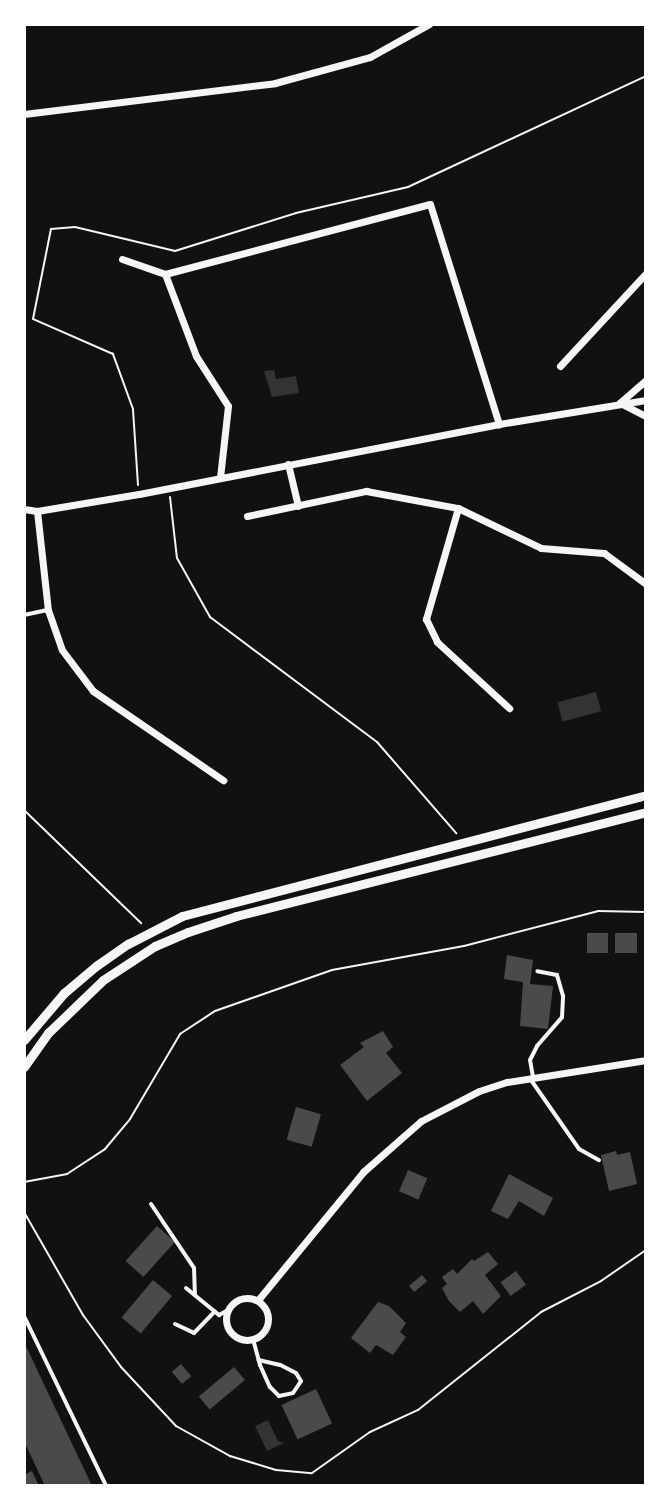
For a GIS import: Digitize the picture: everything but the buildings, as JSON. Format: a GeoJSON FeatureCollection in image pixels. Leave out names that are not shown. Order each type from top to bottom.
{"type":"FeatureCollection","features":[{"type":"Feature","properties":{"kind":"street"},"geometry":{"type":"LineString","coordinates":[[24,114],[275,83],[370,57],[429,24]]}},
{"type":"Feature","properties":{"kind":"street"},"geometry":{"type":"LineString","coordinates":[[122,259],[165,274],[430,204],[499,424]]}},
{"type":"Feature","properties":{"kind":"street"},"geometry":{"type":"LineString","coordinates":[[560,366],[646,273]]}},
{"type":"Feature","properties":{"kind":"street"},"geometry":{"type":"LineString","coordinates":[[165,274],[196,356],[228,406],[220,477]]}},
{"type":"Feature","properties":{"kind":"street"},"geometry":{"type":"LineString","coordinates":[[620,403],[646,380]]}},
{"type":"Feature","properties":{"kind":"street"},"geometry":{"type":"LineString","coordinates":[[24,509],[37,511],[169,488],[499,424],[646,400]]}},
{"type":"Feature","properties":{"kind":"street"},"geometry":{"type":"LineString","coordinates":[[620,403],[646,416]]}},
{"type":"Feature","properties":{"kind":"street"},"geometry":{"type":"LineString","coordinates":[[288,464],[298,506]]}},
{"type":"Feature","properties":{"kind":"street"},"geometry":{"type":"LineString","coordinates":[[247,516],[366,491],[458,508],[541,548],[604,553],[646,584]]}},
{"type":"Feature","properties":{"kind":"street"},"geometry":{"type":"LineString","coordinates":[[458,508],[426,619],[437,642],[509,708]]}},
{"type":"Feature","properties":{"kind":"street"},"geometry":{"type":"LineString","coordinates":[[37,511],[48,610],[62,650],[93,691],[223,780]]}},
{"type":"Feature","properties":{"kind":"street"},"geometry":{"type":"LineString","coordinates":[[24,1040],[64,993],[85,975],[148,933],[182,916],[233,900],[646,795]]}},
{"type":"Feature","properties":{"kind":"street"},"geometry":{"type":"LineString","coordinates":[[24,1067],[48,1033],[103,980],[155,946],[188,932],[236,916],[646,812]]}},
{"type":"Feature","properties":{"kind":"street"},"geometry":{"type":"LineString","coordinates":[[258,1300],[363,1172],[399,1138],[446,1106],[479,1091],[531,1077],[646,1060]]}},
{"type":"Feature","properties":{"kind":"street"},"geometry":{"type":"LineString","coordinates":[[244,1298],[258,1300],[267,1310],[268,1324],[261,1335],[241,1339],[230,1331],[228,1310],[244,1298]]}},
{"type":"Feature","properties":{"kind":"lane"},"geometry":{"type":"LineString","coordinates":[[24,615],[48,610]]}},
{"type":"Feature","properties":{"kind":"lane"},"geometry":{"type":"LineString","coordinates":[[537,971],[557,975],[563,996],[562,1017],[537,1046],[530,1060],[531,1077],[579,1149],[599,1160]]}},
{"type":"Feature","properties":{"kind":"lane"},"geometry":{"type":"LineString","coordinates":[[151,1204],[194,1268],[195,1295]]}},
{"type":"Feature","properties":{"kind":"lane"},"geometry":{"type":"LineString","coordinates":[[186,1288],[219,1315],[228,1310]]}},
{"type":"Feature","properties":{"kind":"lane"},"geometry":{"type":"LineString","coordinates":[[175,1324],[194,1333],[215,1311]]}},
{"type":"Feature","properties":{"kind":"lane"},"geometry":{"type":"LineString","coordinates":[[24,1316],[106,1486]]}},
{"type":"Feature","properties":{"kind":"lane"},"geometry":{"type":"LineString","coordinates":[[253,1339],[259,1360],[270,1387],[279,1396],[293,1393],[301,1381],[296,1373],[259,1360]]}},
{"type":"Feature","properties":{"kind":"path"},"geometry":{"type":"LineString","coordinates":[[169,488],[177,558],[210,617],[377,742],[457,834],[460,843]]}},
{"type":"Feature","properties":{"kind":"path"},"geometry":{"type":"LineString","coordinates":[[24,810],[148,933]]}},
{"type":"Feature","properties":{"kind":"path"},"geometry":{"type":"LineString","coordinates":[[24,1182],[67,1174],[105,1149],[130,1119],[180,1034],[215,1011],[332,970],[464,946],[598,911],[646,912]]}},
{"type":"Feature","properties":{"kind":"path"},"geometry":{"type":"LineString","coordinates":[[24,1212],[83,1315],[121,1367],[176,1426],[230,1456],[276,1470],[312,1473],[370,1432],[418,1410],[541,1312],[601,1281],[646,1250]]}},
{"type":"Feature","properties":{"kind":"shaded area"},"geometry":{"type":"Polygon","coordinates":[[[274,370],[276,379],[296,376],[299,393],[272,397],[264,371],[274,370]]]}},
{"type":"Feature","properties":{"kind":"shaded area"},"geometry":{"type":"Polygon","coordinates":[[[596,692],[601,711],[563,722],[557,702],[596,692]]]}},
{"type":"Feature","properties":{"kind":"shaded area"},"geometry":{"type":"Polygon","coordinates":[[[268,1420],[278,1441],[284,1443],[267,1451],[255,1426],[268,1420]]]}}]}
